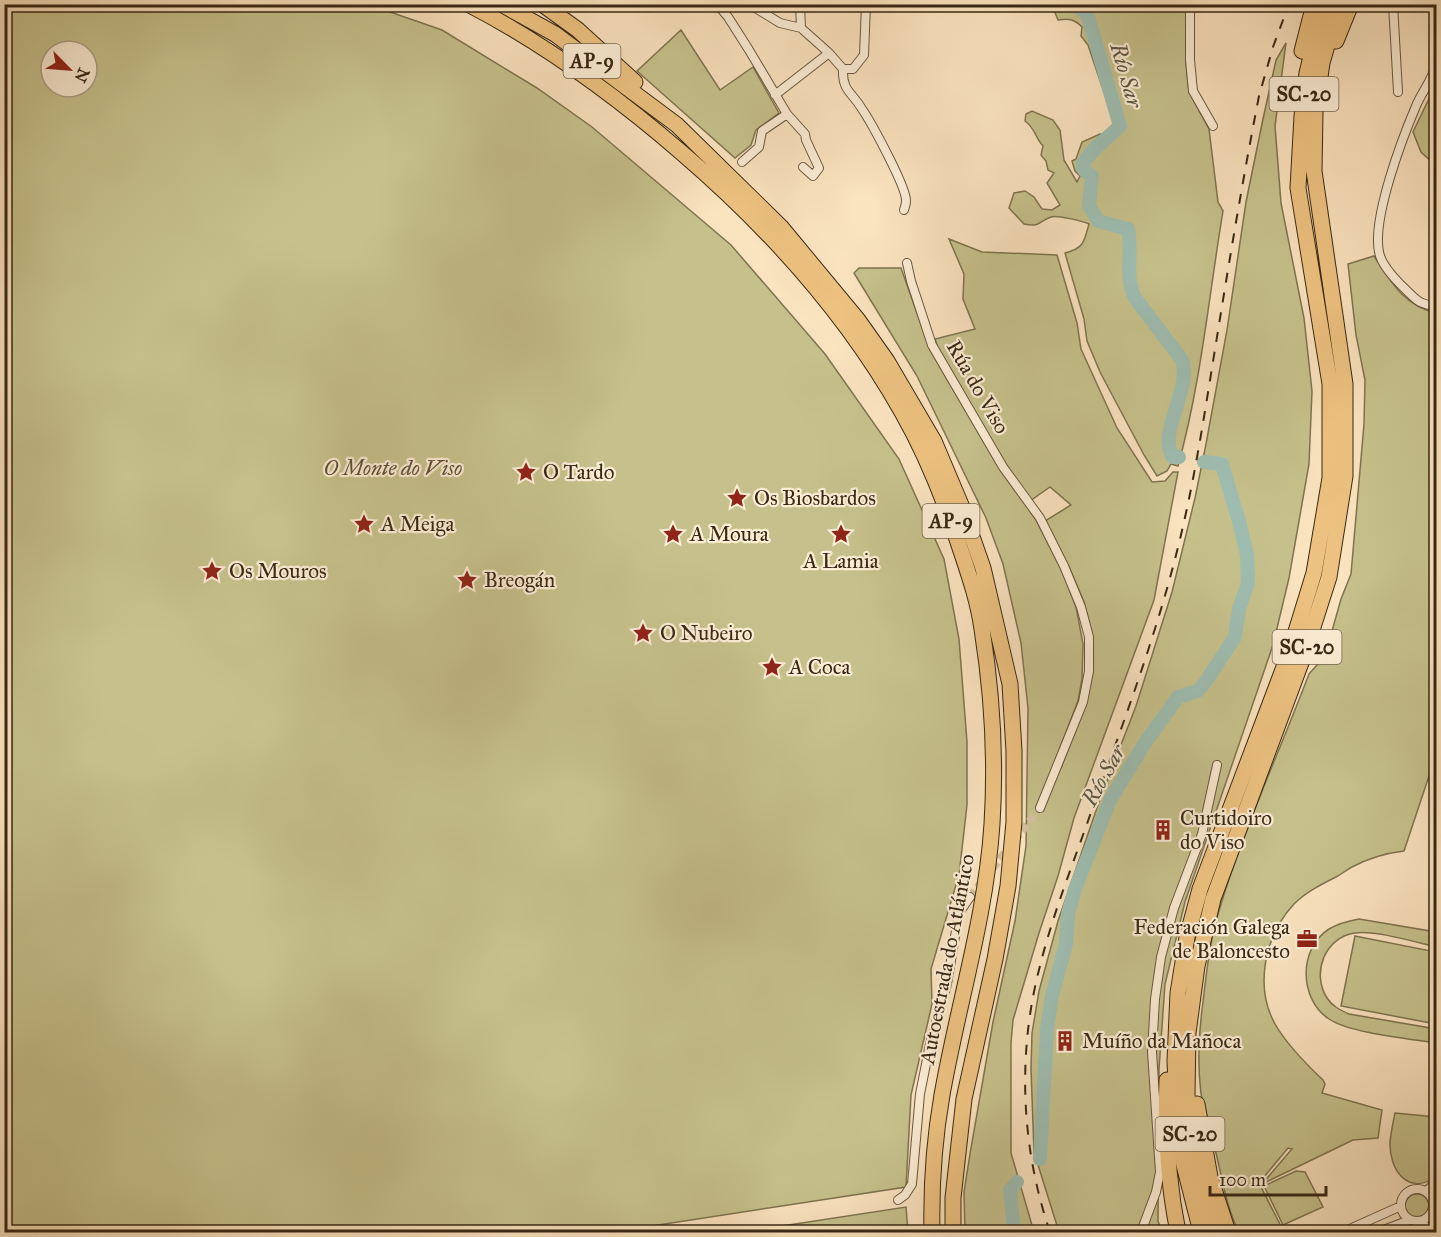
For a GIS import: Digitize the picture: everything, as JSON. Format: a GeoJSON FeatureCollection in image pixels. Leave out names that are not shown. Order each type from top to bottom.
{"type":"FeatureCollection","features":[{"type":"Feature","properties":{"kind":"highway","name":"Autoestrada do Atlántico"},"geometry":{"type":"LineString","coordinates":[[468,4],[536,43],[645,121],[716,182],[770,237],[848,330],[880,377],[916,439],[947,509],[968,572],[982,626],[993,753],[992,823],[986,886],[942,1098],[931,1194],[932,1233]]}},
{"type":"Feature","properties":{"kind":"highway","name":"Autoestrada do Atlántico"},"geometry":{"type":"LineString","coordinates":[[501,4],[555,34],[678,125],[781,227],[858,320],[886,360],[934,441],[961,505],[983,568],[1010,684],[1014,751],[1014,822],[1008,886],[995,959],[964,1099],[953,1198],[953,1233]]}},
{"type":"Feature","properties":{"kind":"highway"},"geometry":{"type":"LineString","coordinates":[[542,4],[578,30],[628,75],[678,125]]}},
{"type":"Feature","properties":{"kind":"highway"},"geometry":{"type":"LineString","coordinates":[[1298,188],[1293,156],[1294,111],[1299,65],[1314,4]]}},
{"type":"Feature","properties":{"kind":"highway","name":"SC-20"},"geometry":{"type":"LineString","coordinates":[[1201,1233],[1184,1165],[1178,1125],[1175,1061],[1178,993],[1187,937],[1200,889],[1290,651],[1311,584],[1330,477],[1330,384],[1298,188],[1307,73],[1316,36],[1328,4]]}},
{"type":"Feature","properties":{"kind":"highway","name":"SC-20"},"geometry":{"type":"LineString","coordinates":[[1212,1233],[1196,1168],[1187,1095],[1188,1034],[1197,966],[1213,899],[1301,664],[1329,577],[1345,476],[1345,384],[1314,171],[1315,112],[1322,63],[1339,4]]}},
{"type":"Feature","properties":{"kind":"highway"},"geometry":{"type":"LineString","coordinates":[[1315,112],[1335,44],[1351,4]]}},
{"type":"Feature","properties":{"kind":"highway"},"geometry":{"type":"LineString","coordinates":[[1188,1034],[1210,1177],[1228,1233]]}},
{"type":"Feature","properties":{"kind":"highway"},"geometry":{"type":"LineString","coordinates":[[1175,1061],[1167,1078],[1165,1116],[1178,1233]]}},
{"type":"Feature","properties":{"kind":"street"},"geometry":{"type":"LineString","coordinates":[[717,4],[728,16],[787,114],[805,134],[819,168],[813,176],[803,167]]}},
{"type":"Feature","properties":{"kind":"street"},"geometry":{"type":"LineString","coordinates":[[749,4],[780,23],[801,28],[843,69],[846,90],[860,105],[872,125],[903,188],[906,200],[904,210]]}},
{"type":"Feature","properties":{"kind":"street"},"geometry":{"type":"LineString","coordinates":[[800,4],[801,28]]}},
{"type":"Feature","properties":{"kind":"street"},"geometry":{"type":"LineString","coordinates":[[843,69],[853,69],[864,55],[866,4]]}},
{"type":"Feature","properties":{"kind":"street"},"geometry":{"type":"LineString","coordinates":[[1190,4],[1190,60],[1193,91],[1213,126]]}},
{"type":"Feature","properties":{"kind":"street"},"geometry":{"type":"LineString","coordinates":[[1393,4],[1398,92]]}},
{"type":"Feature","properties":{"kind":"street"},"geometry":{"type":"LineString","coordinates":[[775,95],[829,53]]}},
{"type":"Feature","properties":{"kind":"street"},"geometry":{"type":"LineString","coordinates":[[1437,65],[1417,104],[1393,166],[1380,225],[1379,253],[1395,279],[1422,304],[1437,306]]}},
{"type":"Feature","properties":{"kind":"street"},"geometry":{"type":"LineString","coordinates":[[742,162],[759,147],[762,131],[787,114]]}},
{"type":"Feature","properties":{"kind":"street","name":"Rúa do Viso"},"geometry":{"type":"LineString","coordinates":[[907,263],[926,328],[938,355],[1003,467],[1040,518],[1081,607],[1089,637],[1089,671],[1083,702],[1040,808]]}},
{"type":"Feature","properties":{"kind":"street"},"geometry":{"type":"LineString","coordinates":[[1141,1233],[1156,1192],[1160,1172],[1152,1053],[1155,999],[1161,957],[1174,908],[1202,834],[1217,765]]}},
{"type":"Feature","properties":{"kind":"street"},"geometry":{"type":"LineString","coordinates":[[898,1200],[905,1196],[912,1184],[920,1094],[930,1044],[947,984],[959,913],[969,897]]}},
{"type":"Feature","properties":{"kind":"street"},"geometry":{"type":"LineString","coordinates":[[1426,1191],[1437,1183]]}},
{"type":"Feature","properties":{"kind":"street"},"geometry":{"type":"LineString","coordinates":[[1432,1233],[1420,1222],[1410,1220],[1403,1214],[1401,1206],[1403,1196],[1410,1191],[1421,1189],[1426,1191],[1432,1199],[1437,1226]]}},
{"type":"Feature","properties":{"kind":"street"},"geometry":{"type":"LineString","coordinates":[[1343,1233],[1401,1206]]}},
{"type":"Feature","properties":{"kind":"street"},"geometry":{"type":"LineString","coordinates":[[1420,1222],[1434,1209]]}},
{"type":"Feature","properties":{"kind":"street"},"geometry":{"type":"LineString","coordinates":[[1378,1233],[1410,1220]]}},
{"type":"Feature","properties":{"kind":"green space","name":"O Monte do Viso"},"geometry":{"type":"Polygon","coordinates":[[[12,5],[370,5],[442,30],[537,88],[592,127],[731,245],[825,354],[899,459],[944,559],[959,639],[967,742],[967,805],[959,875],[931,969],[932,1004],[911,1095],[906,1187],[613,1232],[5,1232],[4,40],[12,5]]]}},
{"type":"Feature","properties":{"kind":"green space"},"geometry":{"type":"Polygon","coordinates":[[[1052,5],[1188,5],[1186,62],[1189,92],[1209,129],[1218,202],[1223,211],[1199,371],[1186,435],[1178,466],[1171,464],[1167,471],[1157,476],[1100,372],[1087,341],[1084,319],[1065,253],[1080,246],[1089,224],[1051,217],[1037,224],[1024,224],[1009,208],[1014,193],[1025,191],[1034,197],[1042,209],[1052,210],[1060,205],[1047,183],[1054,173],[1048,170],[1046,161],[1041,155],[1043,146],[1025,121],[1026,114],[1032,111],[1053,120],[1060,130],[1064,160],[1077,182],[1080,176],[1075,171],[1072,161],[1076,159],[1082,142],[1100,134],[1107,135],[1115,125],[1088,45],[1081,36],[1082,27],[1071,20],[1058,20],[1052,5]]]}},
{"type":"Feature","properties":{"kind":"green space"},"geometry":{"type":"Polygon","coordinates":[[[681,30],[720,90],[753,67],[779,113],[756,130],[751,145],[735,158],[637,71],[681,30]]]}},
{"type":"Feature","properties":{"kind":"green space"},"geometry":{"type":"Polygon","coordinates":[[[1286,43],[1275,126],[1281,203],[1304,318],[1312,391],[1309,464],[1289,578],[1273,645],[1185,902],[1165,984],[1159,1069],[1158,1221],[1162,1232],[1059,1232],[1034,1152],[1032,1033],[1039,991],[1058,921],[1100,799],[1136,706],[1172,592],[1206,444],[1227,330],[1246,202],[1263,119],[1276,60],[1286,43]]]}},
{"type":"Feature","properties":{"kind":"green space"},"geometry":{"type":"Polygon","coordinates":[[[1436,84],[1436,166],[1421,152],[1413,132],[1436,84]]]}},
{"type":"Feature","properties":{"kind":"green space"},"geometry":{"type":"Polygon","coordinates":[[[949,239],[982,252],[1057,255],[1077,323],[1081,349],[1117,428],[1152,482],[1165,481],[1173,472],[1178,472],[1154,600],[1074,818],[1013,1020],[1011,1153],[1034,1232],[965,1232],[964,1192],[993,1022],[1015,921],[1026,846],[1028,708],[1021,643],[1003,564],[986,518],[917,376],[854,273],[859,268],[901,268],[930,350],[999,468],[1035,518],[1062,571],[1076,607],[1083,644],[1082,679],[1078,701],[1048,779],[1061,768],[1087,701],[1092,635],[1084,602],[1045,521],[1071,505],[1050,487],[1030,501],[1007,467],[938,348],[935,339],[975,329],[963,299],[964,274],[949,239]]]}},
{"type":"Feature","properties":{"kind":"green space"},"geometry":{"type":"Polygon","coordinates":[[[1374,256],[1399,292],[1415,305],[1436,313],[1436,755],[1404,851],[1358,864],[1304,896],[1284,916],[1276,930],[1266,961],[1265,994],[1280,1032],[1297,1054],[1323,1080],[1325,1084],[1322,1093],[1382,1110],[1378,1138],[1353,1140],[1262,1184],[1292,1149],[1288,1148],[1259,1183],[1284,1232],[1239,1232],[1227,1201],[1201,1090],[1200,1031],[1208,961],[1216,921],[1236,858],[1309,674],[1325,656],[1341,599],[1351,574],[1364,424],[1365,380],[1356,335],[1348,264],[1374,256]]]}},
{"type":"Feature","properties":{"kind":"green space"},"geometry":{"type":"Polygon","coordinates":[[[1359,919],[1436,932],[1436,947],[1373,933],[1355,933],[1345,936],[1329,949],[1321,968],[1322,988],[1327,998],[1336,1008],[1349,1014],[1436,1029],[1436,1043],[1381,1035],[1338,1024],[1319,1010],[1312,999],[1306,974],[1307,961],[1312,949],[1329,929],[1359,919]]]}},
{"type":"Feature","properties":{"kind":"green space"},"geometry":{"type":"Polygon","coordinates":[[[1355,936],[1436,952],[1436,1024],[1341,1006],[1355,936]]]}},
{"type":"Feature","properties":{"kind":"green space"},"geometry":{"type":"Polygon","coordinates":[[[1395,1113],[1436,1117],[1436,1177],[1426,1182],[1409,1182],[1397,1170],[1393,1162],[1390,1142],[1395,1113]]]}},
{"type":"Feature","properties":{"kind":"green space"},"geometry":{"type":"Polygon","coordinates":[[[1296,1171],[1305,1172],[1323,1207],[1283,1225],[1264,1186],[1296,1171]]]}},
{"type":"Feature","properties":{"kind":"green space"},"geometry":{"type":"Polygon","coordinates":[[[1417,1194],[1422,1195],[1428,1201],[1428,1211],[1422,1217],[1417,1218],[1412,1217],[1406,1211],[1405,1206],[1406,1201],[1412,1195],[1417,1194]]]}},
{"type":"Feature","properties":{"kind":"green space"},"geometry":{"type":"Polygon","coordinates":[[[906,1207],[908,1232],[742,1232],[906,1207]]]}},
{"type":"Feature","properties":{"kind":"waterway","name":"Río Sar"},"geometry":{"type":"LineString","coordinates":[[1073,4],[1087,13],[1120,126],[1095,148],[1083,164],[1084,170],[1092,176],[1089,206],[1098,221],[1128,229],[1129,273],[1135,298],[1182,360],[1183,384],[1169,436],[1169,447],[1173,457],[1179,457]]}},
{"type":"Feature","properties":{"kind":"waterway","name":"Río Sar"},"geometry":{"type":"LineString","coordinates":[[1040,1159],[1047,1029],[1052,996],[1066,944],[1068,914],[1075,889],[1110,800],[1145,743],[1178,697],[1198,691],[1235,637],[1239,609],[1248,583],[1247,555],[1222,464],[1204,462]]}},
{"type":"Feature","properties":{"kind":"waterway","name":"Río Sar"},"geometry":{"type":"LineString","coordinates":[[1014,1232],[1010,1190],[1017,1182]]}},
{"type":"Feature","properties":{"kind":"tunnel"},"geometry":{"type":"LineString","coordinates":[[970,897],[1040,808]]}},
{"type":"Feature","properties":{"kind":"railway"},"geometry":{"type":"LineString","coordinates":[[1050,1232],[1040,1200],[1028,1133],[1025,1066],[1033,999],[1056,911],[1134,691],[1175,559],[1195,467],[1259,96],[1273,47],[1289,4]]}},
{"type":"Feature","properties":{"kind":"place","name":"O Tardo"},"geometry":{"type":"Point","coordinates":[526,472]}},
{"type":"Feature","properties":{"kind":"place","name":"Os Biosbardos"},"geometry":{"type":"Point","coordinates":[737,498]}},
{"type":"Feature","properties":{"kind":"place","name":"A Meiga"},"geometry":{"type":"Point","coordinates":[364,524]}},
{"type":"Feature","properties":{"kind":"place","name":"A Moura"},"geometry":{"type":"Point","coordinates":[673,534]}},
{"type":"Feature","properties":{"kind":"place","name":"A Lamia"},"geometry":{"type":"Point","coordinates":[841,534]}},
{"type":"Feature","properties":{"kind":"place","name":"Os Mouros"},"geometry":{"type":"Point","coordinates":[212,571]}},
{"type":"Feature","properties":{"kind":"place","name":"Breogán"},"geometry":{"type":"Point","coordinates":[467,580]}},
{"type":"Feature","properties":{"kind":"place","name":"O Nubeiro"},"geometry":{"type":"Point","coordinates":[643,633]}},
{"type":"Feature","properties":{"kind":"place","name":"A Coca"},"geometry":{"type":"Point","coordinates":[772,667]}},
{"type":"Feature","properties":{"kind":"place","name":"Curtidoiro do Viso"},"geometry":{"type":"Point","coordinates":[1163,830]}},
{"type":"Feature","properties":{"kind":"place","name":"Federación Galega de Baloncesto"},"geometry":{"type":"Point","coordinates":[1307,939]}},
{"type":"Feature","properties":{"kind":"place","name":"Muíño da Mañoca"},"geometry":{"type":"Point","coordinates":[1065,1041]}}]}
